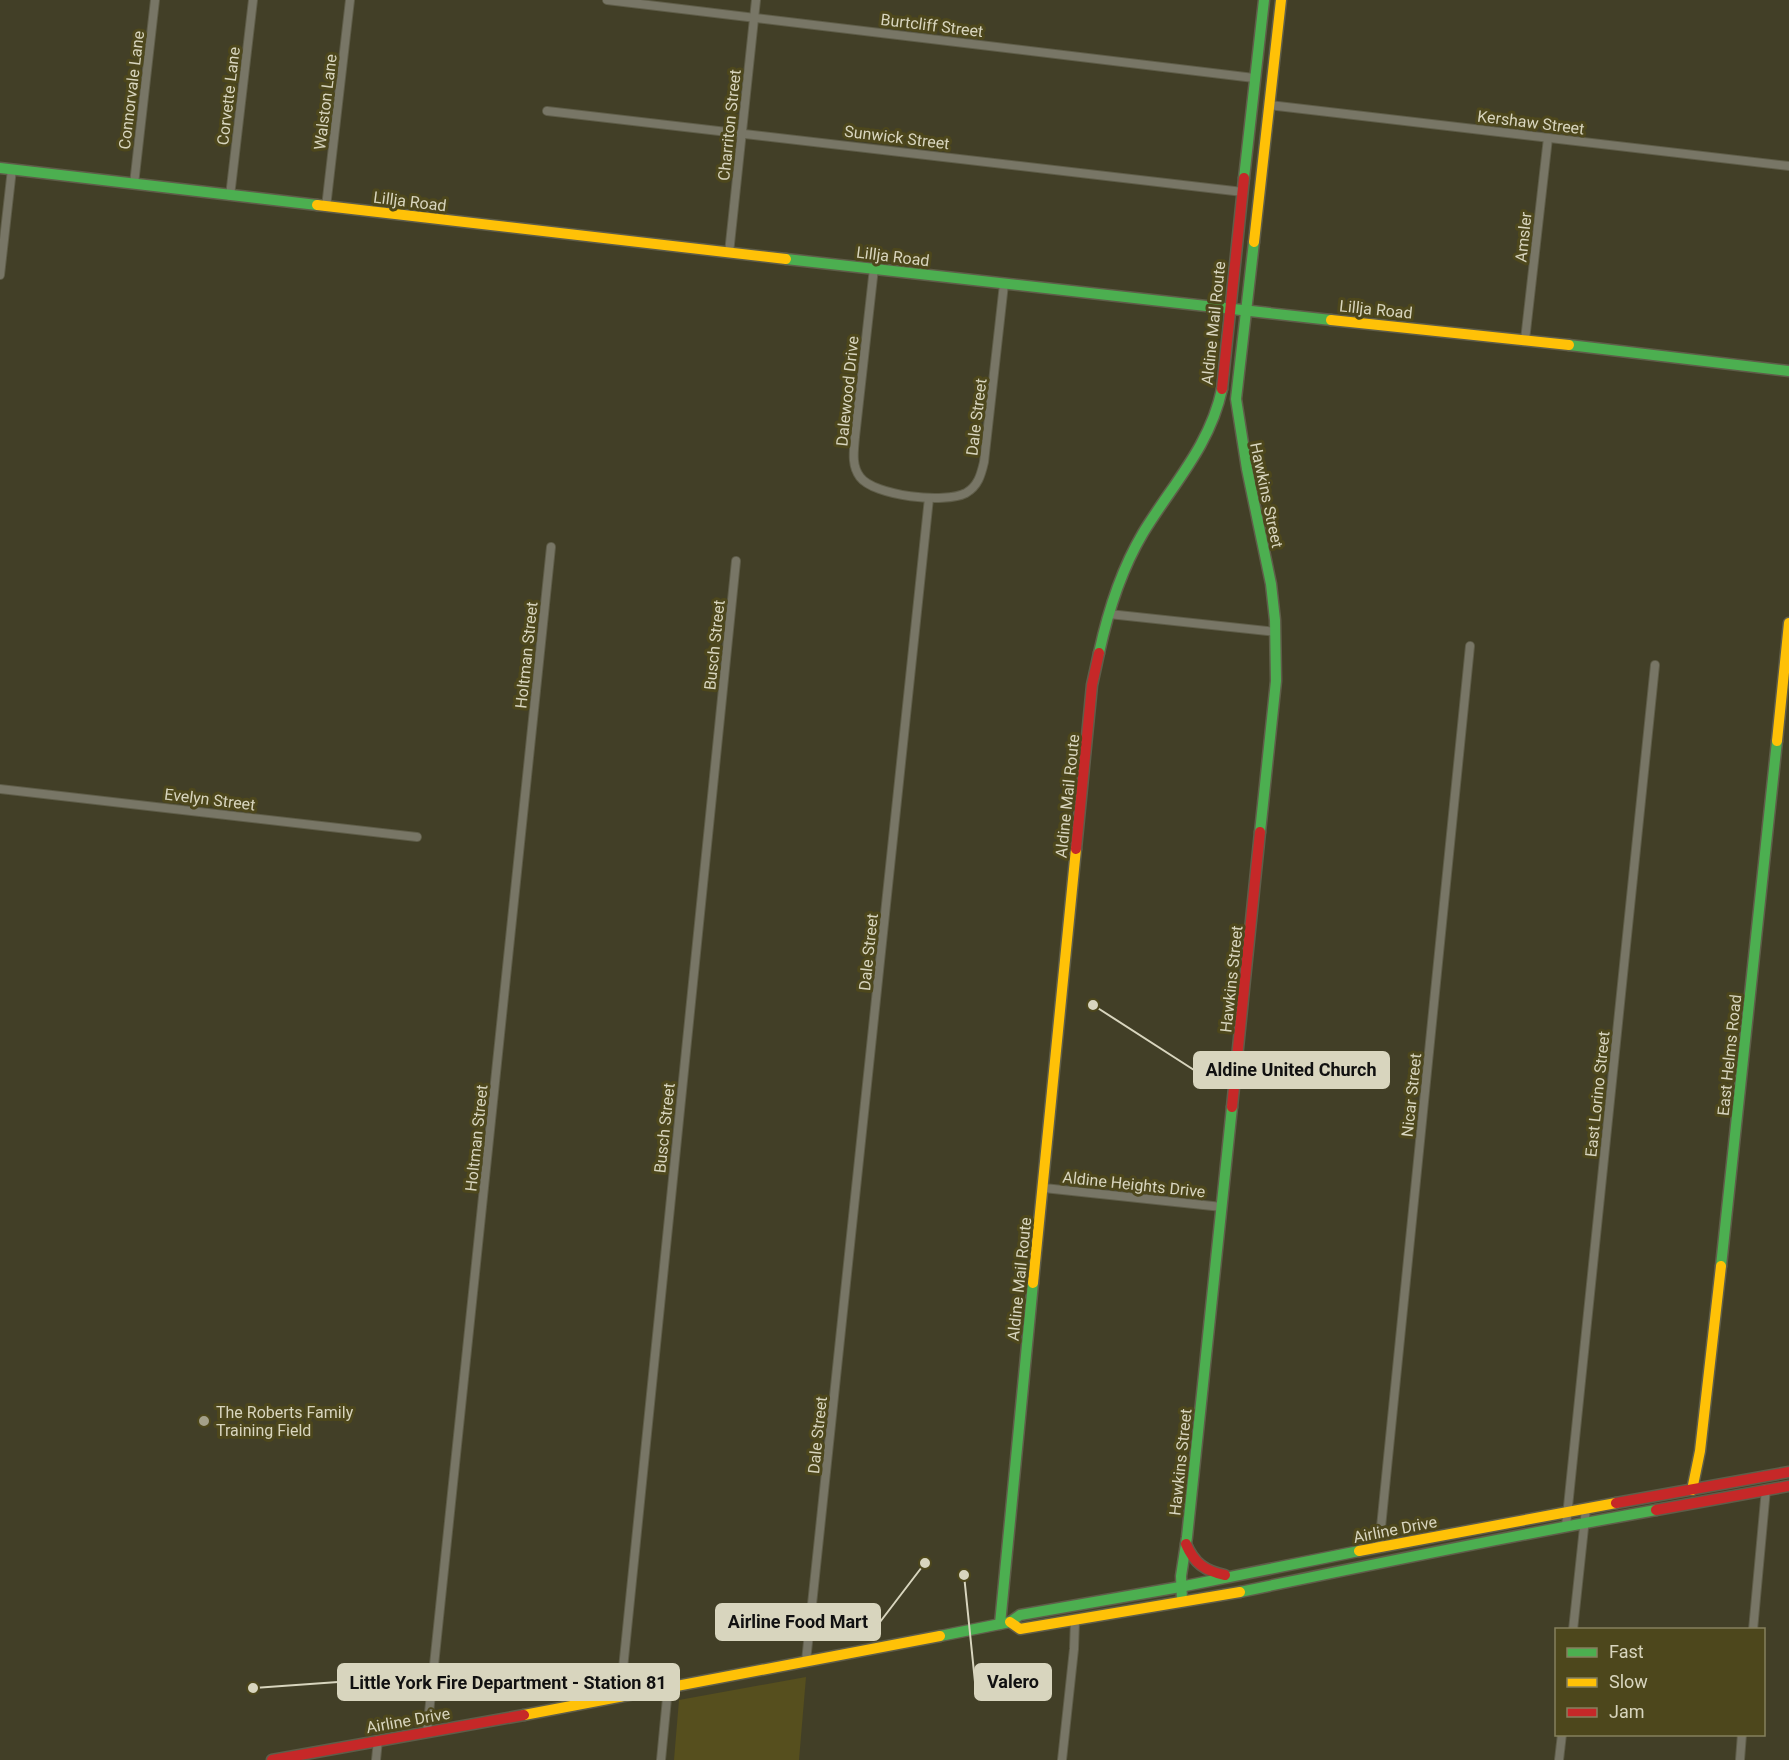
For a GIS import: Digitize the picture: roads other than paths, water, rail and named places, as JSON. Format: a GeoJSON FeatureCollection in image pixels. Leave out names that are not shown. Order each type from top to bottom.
{"type":"FeatureCollection","features":[{"type":"Feature","properties":{"kind":"main road","name":"Aldine Mail Route"},"geometry":{"type":"LineString","coordinates":[[1005,1623],[1092,685],[1109,614],[1118,587],[1141,536],[1204,442],[1214,418],[1226,363],[1254,78],[1264,0]]}},
{"type":"Feature","properties":{"kind":"main road","name":"Aldine Mail Route"},"geometry":{"type":"LineString","coordinates":[[1239,375],[1281,0]]}},
{"type":"Feature","properties":{"kind":"main road","name":"Lillja Road"},"geometry":{"type":"LineString","coordinates":[[0,168],[729,254],[874,268],[1230,310],[1525,340],[1786,370]]}},
{"type":"Feature","properties":{"kind":"main road","name":"Hawkins Street"},"geometry":{"type":"LineString","coordinates":[[1182,1601],[1180,1587],[1273,727],[1276,681],[1276,632],[1271,586],[1239,434],[1236,399],[1239,375]]}},
{"type":"Feature","properties":{"kind":"main road","name":"East Helms Road"},"geometry":{"type":"LineString","coordinates":[[1692,1490],[1700,1451],[1712,1352],[1789,623]]}},
{"type":"Feature","properties":{"kind":"main road","name":"Airline Drive"},"geometry":{"type":"LineString","coordinates":[[272,1760],[620,1698],[1005,1623],[1020,1615],[1789,1472]]}},
{"type":"Feature","properties":{"kind":"main road","name":"Airline Drive"},"geometry":{"type":"LineString","coordinates":[[1005,1623],[1020,1629],[1241,1592],[1350,1568],[1448,1551],[1495,1539],[1789,1486]]}},
{"type":"Feature","properties":{"kind":"main road"},"geometry":{"type":"LineString","coordinates":[[1186,1544],[1198,1565],[1210,1572],[1238,1576]]}},
{"type":"Feature","properties":{"kind":"street","name":"Connorvale Lane"},"geometry":{"type":"LineString","coordinates":[[134,184],[155,0]]}},
{"type":"Feature","properties":{"kind":"street","name":"Corvette Lane"},"geometry":{"type":"LineString","coordinates":[[230,196],[253,0]]}},
{"type":"Feature","properties":{"kind":"street","name":"Walston Lane"},"geometry":{"type":"LineString","coordinates":[[326,207],[350,0]]}},
{"type":"Feature","properties":{"kind":"street","name":"Burtcliff Street"},"geometry":{"type":"LineString","coordinates":[[607,0],[1254,78]]}},
{"type":"Feature","properties":{"kind":"street","name":"Charriton Street"},"geometry":{"type":"LineString","coordinates":[[729,254],[756,0]]}},
{"type":"Feature","properties":{"kind":"street","name":"Kershaw Street"},"geometry":{"type":"LineString","coordinates":[[1269,105],[1789,166]]}},
{"type":"Feature","properties":{"kind":"street","name":"Sunwick Street"},"geometry":{"type":"LineString","coordinates":[[547,111],[1243,192]]}},
{"type":"Feature","properties":{"kind":"street","name":"Amsler"},"geometry":{"type":"LineString","coordinates":[[1525,340],[1548,138]]}},
{"type":"Feature","properties":{"kind":"street"},"geometry":{"type":"LineString","coordinates":[[0,275],[12,169]]}},
{"type":"Feature","properties":{"kind":"street","name":"Dalewood Drive"},"geometry":{"type":"LineString","coordinates":[[874,268],[855,436],[855,469],[860,477],[877,489],[929,498]]}},
{"type":"Feature","properties":{"kind":"street","name":"Dale Street"},"geometry":{"type":"LineString","coordinates":[[806,1661],[929,498],[951,499],[967,492],[979,481],[984,462],[1004,284]]}},
{"type":"Feature","properties":{"kind":"street","name":"Holtman Street"},"geometry":{"type":"LineString","coordinates":[[428,1732],[551,547]]}},
{"type":"Feature","properties":{"kind":"street","name":"Busch Street"},"geometry":{"type":"LineString","coordinates":[[620,1698],[736,561]]}},
{"type":"Feature","properties":{"kind":"street"},"geometry":{"type":"LineString","coordinates":[[1109,614],[1276,632]]}},
{"type":"Feature","properties":{"kind":"street","name":"Nicar Street"},"geometry":{"type":"LineString","coordinates":[[1379,1547],[1470,646]]}},
{"type":"Feature","properties":{"kind":"street","name":"East Lorino Street"},"geometry":{"type":"LineString","coordinates":[[1566,1526],[1655,665]]}},
{"type":"Feature","properties":{"kind":"street","name":"Evelyn Street"},"geometry":{"type":"LineString","coordinates":[[0,789],[417,837]]}},
{"type":"Feature","properties":{"kind":"street","name":"Aldine Heights Drive"},"geometry":{"type":"LineString","coordinates":[[1044,1188],[1222,1206]]}},
{"type":"Feature","properties":{"kind":"street"},"geometry":{"type":"LineString","coordinates":[[1753,1628],[1766,1489]]}},
{"type":"Feature","properties":{"kind":"street"},"geometry":{"type":"LineString","coordinates":[[1573,1628],[1586,1509]]}},
{"type":"Feature","properties":{"kind":"street"},"geometry":{"type":"LineString","coordinates":[[1062,1760],[1075,1620]]}},
{"type":"Feature","properties":{"kind":"street"},"geometry":{"type":"LineString","coordinates":[[661,1760],[668,1688]]}},
{"type":"Feature","properties":{"kind":"street"},"geometry":{"type":"LineString","coordinates":[[1559,1760],[1562,1736]]}},
{"type":"Feature","properties":{"kind":"street"},"geometry":{"type":"LineString","coordinates":[[1740,1760],[1742,1736]]}},
{"type":"Feature","properties":{"kind":"street"},"geometry":{"type":"LineString","coordinates":[[376,1760],[378,1740]]}},
{"type":"Feature","properties":{"kind":"place","name":"Aldine United Church"},"geometry":{"type":"Point","coordinates":[1093,1005]}},
{"type":"Feature","properties":{"kind":"place","name":"The Roberts Family Training Field"},"geometry":{"type":"Point","coordinates":[204,1421]}},
{"type":"Feature","properties":{"kind":"place","name":"Airline Food Mart"},"geometry":{"type":"Point","coordinates":[925,1563]}},
{"type":"Feature","properties":{"kind":"place","name":"Valero"},"geometry":{"type":"Point","coordinates":[964,1575]}},
{"type":"Feature","properties":{"kind":"place","name":"Little York Fire Department - Station 81"},"geometry":{"type":"Point","coordinates":[253,1688]}}]}
